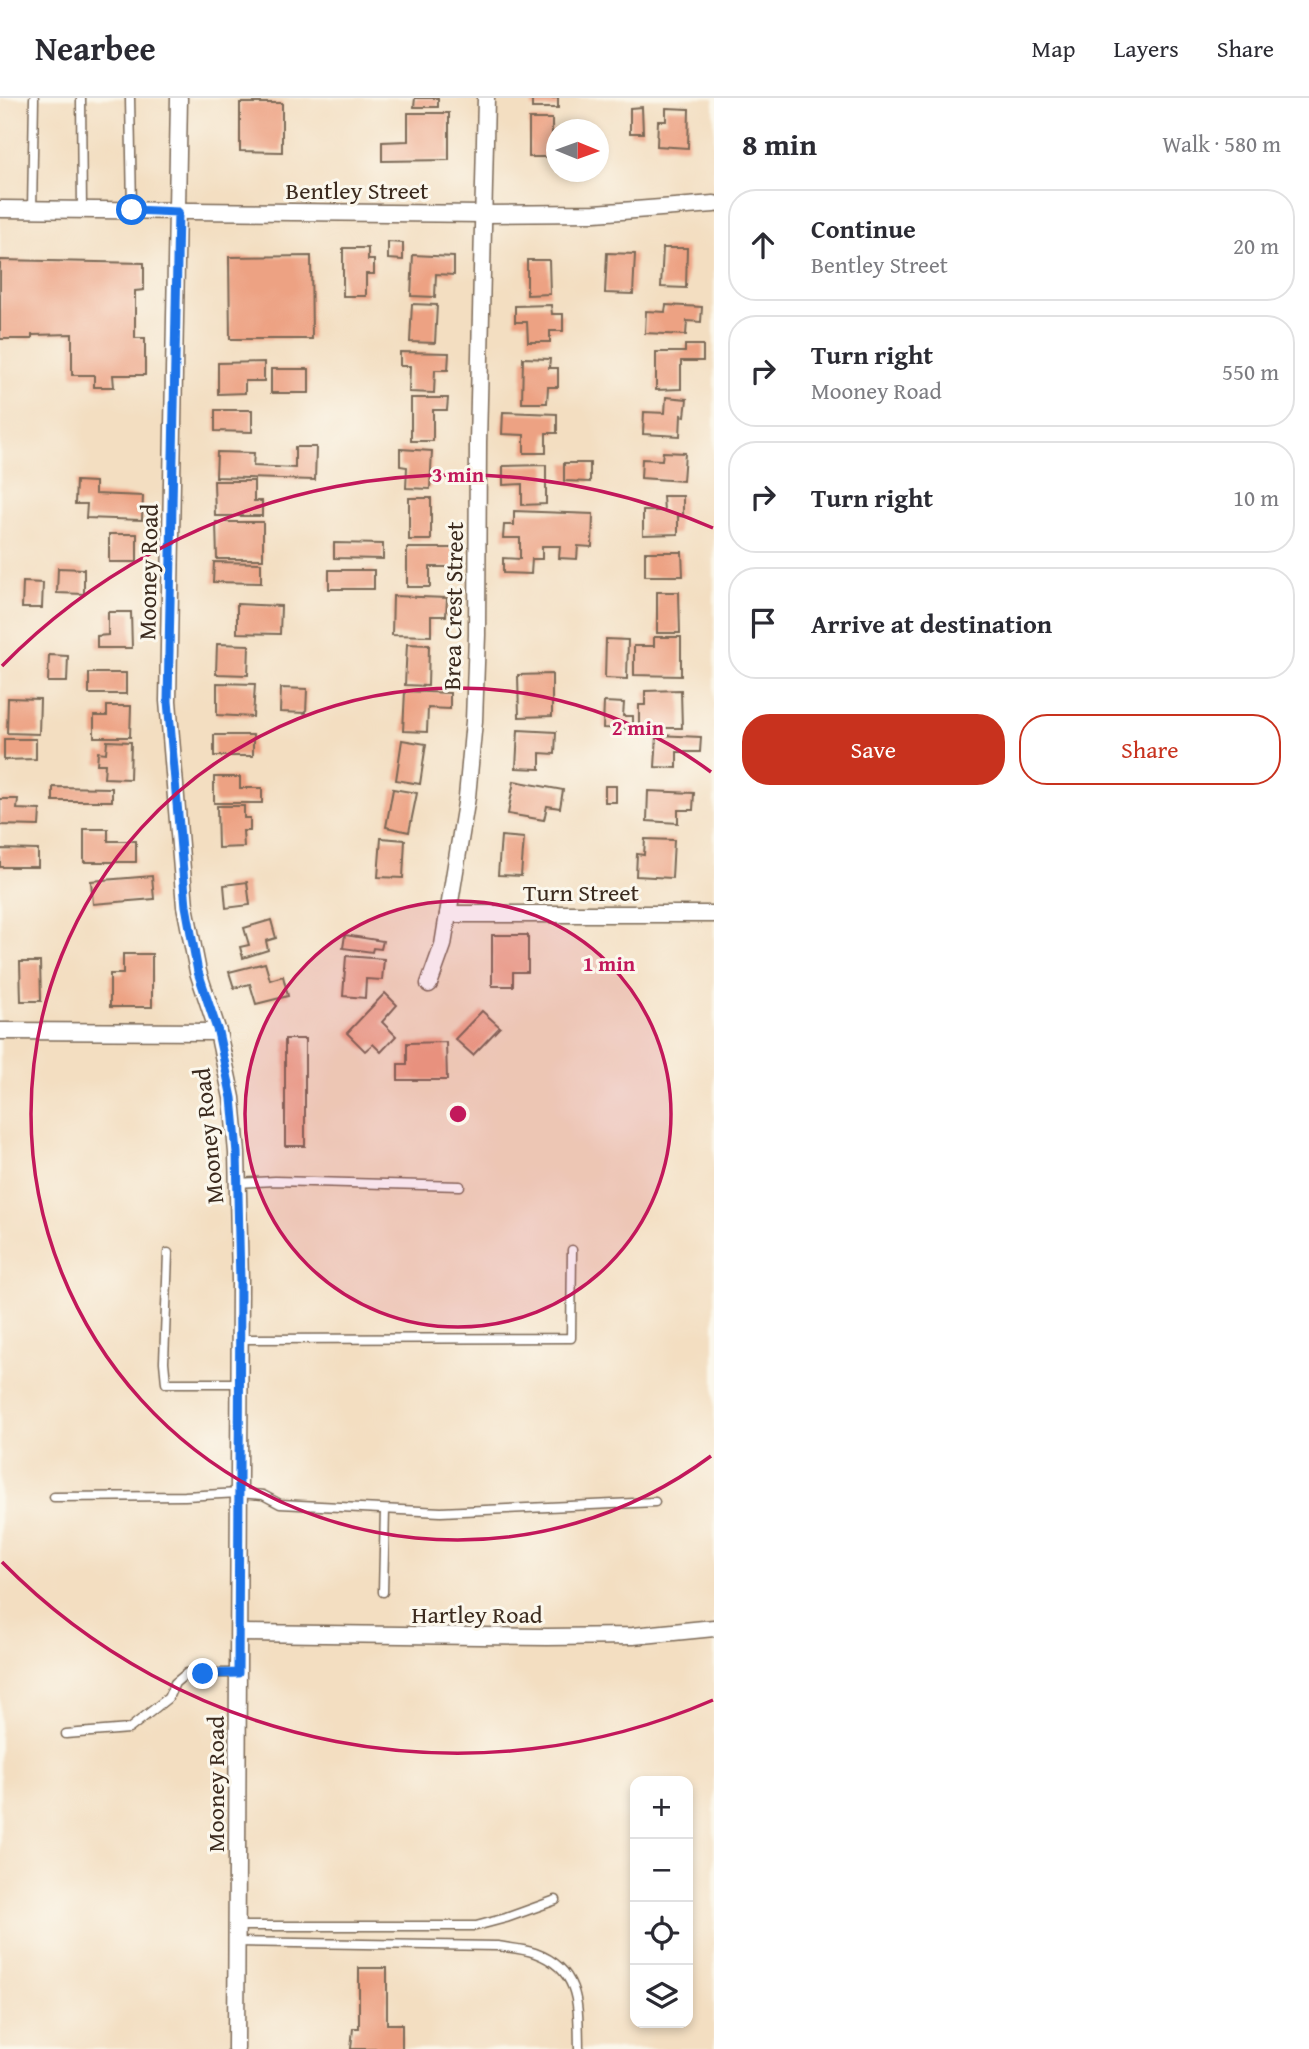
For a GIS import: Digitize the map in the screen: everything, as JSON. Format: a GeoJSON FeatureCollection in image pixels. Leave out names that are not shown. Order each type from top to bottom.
{"type":"FeatureCollection","features":[{"type":"Feature","properties":{"kind":"street","name":"Mooney Road"},"geometry":{"type":"LineString","coordinates":[[178,98],[168,701],[186,906],[198,972],[218,1032],[232,1098],[238,1183],[240,1339],[236,2049]]}},
{"type":"Feature","properties":{"kind":"street","name":"Brea Crest Street"},"geometry":{"type":"LineString","coordinates":[[429,984],[443,945],[467,797],[474,721],[486,98]]}},
{"type":"Feature","properties":{"kind":"street","name":"Bentley Street"},"geometry":{"type":"LineString","coordinates":[[0,209],[484,214],[595,213],[714,204]]}},
{"type":"Feature","properties":{"kind":"street","name":"Turn Street"},"geometry":{"type":"LineString","coordinates":[[448,915],[714,914]]}},
{"type":"Feature","properties":{"kind":"street"},"geometry":{"type":"LineString","coordinates":[[0,1031],[218,1032]]}},
{"type":"Feature","properties":{"kind":"street","name":"Hartley Road"},"geometry":{"type":"LineString","coordinates":[[239,1633],[584,1637],[676,1633],[714,1628]]}},
{"type":"Feature","properties":{"kind":"lane"},"geometry":{"type":"LineString","coordinates":[[33,209],[34,98]]}},
{"type":"Feature","properties":{"kind":"lane"},"geometry":{"type":"LineString","coordinates":[[80,98],[82,210]]}},
{"type":"Feature","properties":{"kind":"lane"},"geometry":{"type":"LineString","coordinates":[[130,98],[132,210]]}},
{"type":"Feature","properties":{"kind":"lane"},"geometry":{"type":"LineString","coordinates":[[238,1183],[275,1181],[460,1186]]}},
{"type":"Feature","properties":{"kind":"lane"},"geometry":{"type":"LineString","coordinates":[[240,1339],[571,1338],[572,1250]]}},
{"type":"Feature","properties":{"kind":"lane"},"geometry":{"type":"LineString","coordinates":[[169,1253],[164,1362],[166,1383],[239,1383]]}},
{"type":"Feature","properties":{"kind":"lane"},"geometry":{"type":"LineString","coordinates":[[54,1497],[239,1493],[263,1495],[280,1504],[441,1512],[655,1502]]}},
{"type":"Feature","properties":{"kind":"lane"},"geometry":{"type":"LineString","coordinates":[[383,1592],[385,1510]]}},
{"type":"Feature","properties":{"kind":"lane"},"geometry":{"type":"LineString","coordinates":[[66,1734],[129,1729],[168,1698],[175,1683],[187,1673],[238,1673]]}},
{"type":"Feature","properties":{"kind":"lane"},"geometry":{"type":"LineString","coordinates":[[237,1934],[476,1926],[555,1900]]}},
{"type":"Feature","properties":{"kind":"lane"},"geometry":{"type":"LineString","coordinates":[[237,1934],[498,1946],[535,1953],[556,1965],[572,1980],[578,2004],[579,2049]]}},
{"type":"Feature","properties":{"kind":"building"},"geometry":{"type":"Polygon","coordinates":[[[415,98],[438,98],[438,107],[414,107],[415,98]]]}},
{"type":"Feature","properties":{"kind":"building"},"geometry":{"type":"Polygon","coordinates":[[[532,98],[558,98],[558,108],[532,108],[532,98]]]}},
{"type":"Feature","properties":{"kind":"building"},"geometry":{"type":"Polygon","coordinates":[[[240,103],[282,103],[282,152],[240,151],[240,103]]]}},
{"type":"Feature","properties":{"kind":"building"},"geometry":{"type":"Polygon","coordinates":[[[642,107],[643,133],[630,133],[630,108],[642,107]]]}},
{"type":"Feature","properties":{"kind":"building"},"geometry":{"type":"Polygon","coordinates":[[[666,108],[689,109],[688,148],[657,146],[658,121],[666,121],[666,108]]]}},
{"type":"Feature","properties":{"kind":"building"},"geometry":{"type":"Polygon","coordinates":[[[408,113],[449,113],[449,160],[382,161],[382,142],[408,141],[408,113]]]}},
{"type":"Feature","properties":{"kind":"building"},"geometry":{"type":"Polygon","coordinates":[[[529,119],[546,119],[546,157],[529,157],[529,119]]]}},
{"type":"Feature","properties":{"kind":"building"},"geometry":{"type":"Polygon","coordinates":[[[388,242],[403,243],[403,260],[388,259],[388,242]]]}},
{"type":"Feature","properties":{"kind":"building"},"geometry":{"type":"Polygon","coordinates":[[[343,248],[368,248],[368,260],[374,260],[374,274],[366,274],[366,296],[343,296],[343,248]]]}},
{"type":"Feature","properties":{"kind":"building"},"geometry":{"type":"Polygon","coordinates":[[[663,248],[687,248],[686,288],[661,287],[663,248]]]}},
{"type":"Feature","properties":{"kind":"building"},"geometry":{"type":"Polygon","coordinates":[[[607,253],[635,254],[633,294],[605,293],[607,253]]]}},
{"type":"Feature","properties":{"kind":"building"},"geometry":{"type":"Polygon","coordinates":[[[413,255],[454,257],[454,275],[436,274],[435,297],[411,296],[413,255]]]}},
{"type":"Feature","properties":{"kind":"building"},"geometry":{"type":"Polygon","coordinates":[[[311,256],[312,339],[230,339],[229,257],[311,256]]]}},
{"type":"Feature","properties":{"kind":"building"},"geometry":{"type":"Polygon","coordinates":[[[0,260],[144,263],[144,290],[135,291],[135,338],[145,338],[145,375],[113,375],[114,387],[94,387],[94,375],[72,375],[72,334],[32,335],[32,339],[0,339],[0,260]]]}},
{"type":"Feature","properties":{"kind":"building"},"geometry":{"type":"Polygon","coordinates":[[[527,260],[549,260],[550,294],[527,295],[527,260]]]}},
{"type":"Feature","properties":{"kind":"building"},"geometry":{"type":"Polygon","coordinates":[[[412,304],[437,305],[435,343],[410,342],[412,304]]]}},
{"type":"Feature","properties":{"kind":"building"},"geometry":{"type":"Polygon","coordinates":[[[551,305],[552,314],[563,314],[563,331],[550,331],[550,342],[528,342],[527,322],[515,322],[515,306],[551,305]]]}},
{"type":"Feature","properties":{"kind":"building"},"geometry":{"type":"Polygon","coordinates":[[[666,305],[702,307],[701,322],[687,321],[686,335],[645,333],[646,311],[665,312],[666,305]]]}},
{"type":"Feature","properties":{"kind":"building"},"geometry":{"type":"Polygon","coordinates":[[[685,345],[703,345],[703,361],[681,361],[681,389],[656,390],[656,352],[685,352],[685,345]]]}},
{"type":"Feature","properties":{"kind":"building"},"geometry":{"type":"Polygon","coordinates":[[[400,352],[449,353],[448,370],[435,370],[434,393],[409,392],[410,366],[400,366],[400,352]]]}},
{"type":"Feature","properties":{"kind":"building"},"geometry":{"type":"Polygon","coordinates":[[[523,358],[550,359],[549,368],[558,368],[558,387],[548,387],[547,403],[522,403],[523,358]]]}},
{"type":"Feature","properties":{"kind":"building"},"geometry":{"type":"Polygon","coordinates":[[[264,362],[264,381],[245,381],[245,393],[218,394],[218,363],[264,362]]]}},
{"type":"Feature","properties":{"kind":"building"},"geometry":{"type":"Polygon","coordinates":[[[271,369],[309,369],[309,393],[271,393],[271,369]]]}},
{"type":"Feature","properties":{"kind":"building"},"geometry":{"type":"Polygon","coordinates":[[[666,397],[687,399],[685,416],[681,415],[680,436],[643,434],[644,412],[665,413],[666,397]]]}},
{"type":"Feature","properties":{"kind":"building"},"geometry":{"type":"Polygon","coordinates":[[[411,398],[448,398],[447,410],[433,410],[433,441],[411,441],[411,398]]]}},
{"type":"Feature","properties":{"kind":"building"},"geometry":{"type":"Polygon","coordinates":[[[215,410],[252,410],[252,432],[215,431],[215,410]]]}},
{"type":"Feature","properties":{"kind":"building"},"geometry":{"type":"Polygon","coordinates":[[[503,412],[557,414],[557,433],[546,433],[546,453],[524,453],[524,435],[502,434],[503,412]]]}},
{"type":"Feature","properties":{"kind":"building"},"geometry":{"type":"Polygon","coordinates":[[[295,447],[316,447],[315,480],[216,477],[217,452],[254,453],[253,466],[295,468],[295,447]]]}},
{"type":"Feature","properties":{"kind":"building"},"geometry":{"type":"Polygon","coordinates":[[[400,449],[432,451],[430,489],[406,488],[407,467],[400,466],[400,449]]]}},
{"type":"Feature","properties":{"kind":"building"},"geometry":{"type":"Polygon","coordinates":[[[663,452],[685,453],[683,481],[641,478],[642,459],[662,460],[663,452]]]}},
{"type":"Feature","properties":{"kind":"building"},"geometry":{"type":"Polygon","coordinates":[[[564,463],[590,463],[590,482],[564,481],[564,463]]]}},
{"type":"Feature","properties":{"kind":"building"},"geometry":{"type":"Polygon","coordinates":[[[546,465],[546,504],[522,505],[522,484],[503,485],[503,466],[546,465]]]}},
{"type":"Feature","properties":{"kind":"building"},"geometry":{"type":"Polygon","coordinates":[[[76,481],[95,482],[95,494],[143,496],[142,520],[86,518],[87,504],[75,504],[76,481]]]}},
{"type":"Feature","properties":{"kind":"building"},"geometry":{"type":"Polygon","coordinates":[[[214,481],[254,481],[254,501],[262,501],[262,516],[215,516],[214,481]]]}},
{"type":"Feature","properties":{"kind":"building"},"geometry":{"type":"Polygon","coordinates":[[[663,496],[683,496],[683,516],[678,516],[678,534],[643,535],[643,511],[664,511],[663,496]]]}},
{"type":"Feature","properties":{"kind":"building"},"geometry":{"type":"Polygon","coordinates":[[[409,498],[431,498],[431,540],[409,540],[409,498]]]}},
{"type":"Feature","properties":{"kind":"building"},"geometry":{"type":"Polygon","coordinates":[[[514,511],[593,514],[592,547],[578,546],[577,559],[559,558],[560,546],[542,546],[542,559],[532,559],[531,574],[503,573],[503,558],[520,559],[520,538],[503,538],[504,525],[514,525],[514,511]]]}},
{"type":"Feature","properties":{"kind":"building"},"geometry":{"type":"Polygon","coordinates":[[[216,522],[263,522],[263,559],[217,559],[216,522]]]}},
{"type":"Feature","properties":{"kind":"building"},"geometry":{"type":"Polygon","coordinates":[[[109,534],[137,534],[137,562],[109,562],[109,534]]]}},
{"type":"Feature","properties":{"kind":"building"},"geometry":{"type":"Polygon","coordinates":[[[334,543],[383,544],[383,559],[334,558],[334,543]]]}},
{"type":"Feature","properties":{"kind":"building"},"geometry":{"type":"Polygon","coordinates":[[[407,548],[453,548],[453,567],[430,567],[430,587],[407,587],[407,548]]]}},
{"type":"Feature","properties":{"kind":"building"},"geometry":{"type":"Polygon","coordinates":[[[645,552],[682,552],[683,576],[645,576],[645,552]]]}},
{"type":"Feature","properties":{"kind":"building"},"geometry":{"type":"Polygon","coordinates":[[[214,562],[261,563],[261,583],[213,582],[214,562]]]}},
{"type":"Feature","properties":{"kind":"building"},"geometry":{"type":"Polygon","coordinates":[[[58,568],[84,569],[84,594],[57,593],[58,568]]]}},
{"type":"Feature","properties":{"kind":"building"},"geometry":{"type":"Polygon","coordinates":[[[329,570],[374,570],[374,589],[329,589],[329,570]]]}},
{"type":"Feature","properties":{"kind":"building"},"geometry":{"type":"Polygon","coordinates":[[[23,582],[43,583],[42,608],[22,608],[23,582]]]}},
{"type":"Feature","properties":{"kind":"building"},"geometry":{"type":"Polygon","coordinates":[[[657,592],[679,592],[680,633],[657,633],[657,592]]]}},
{"type":"Feature","properties":{"kind":"building"},"geometry":{"type":"Polygon","coordinates":[[[393,596],[447,598],[446,616],[431,616],[431,636],[392,635],[393,596]]]}},
{"type":"Feature","properties":{"kind":"building"},"geometry":{"type":"Polygon","coordinates":[[[237,604],[281,606],[280,634],[237,633],[237,604]]]}},
{"type":"Feature","properties":{"kind":"building"},"geometry":{"type":"Polygon","coordinates":[[[108,612],[131,612],[132,648],[97,648],[97,636],[108,635],[108,612]]]}},
{"type":"Feature","properties":{"kind":"building"},"geometry":{"type":"Polygon","coordinates":[[[654,637],[681,637],[681,676],[634,675],[634,646],[654,646],[654,637]]]}},
{"type":"Feature","properties":{"kind":"building"},"geometry":{"type":"Polygon","coordinates":[[[606,639],[628,640],[627,679],[605,678],[606,639]]]}},
{"type":"Feature","properties":{"kind":"building"},"geometry":{"type":"Polygon","coordinates":[[[217,644],[249,645],[248,675],[216,674],[217,644]]]}},
{"type":"Feature","properties":{"kind":"building"},"geometry":{"type":"Polygon","coordinates":[[[407,644],[429,645],[428,686],[405,685],[407,644]]]}},
{"type":"Feature","properties":{"kind":"building"},"geometry":{"type":"Polygon","coordinates":[[[49,655],[68,656],[67,682],[48,682],[49,655]]]}},
{"type":"Feature","properties":{"kind":"building"},"geometry":{"type":"Polygon","coordinates":[[[89,673],[126,673],[126,694],[89,694],[89,673]]]}},
{"type":"Feature","properties":{"kind":"building"},"geometry":{"type":"Polygon","coordinates":[[[552,674],[552,716],[519,717],[518,675],[552,674]]]}},
{"type":"Feature","properties":{"kind":"building"},"geometry":{"type":"Polygon","coordinates":[[[217,683],[255,684],[253,717],[217,715],[217,683]]]}},
{"type":"Feature","properties":{"kind":"building"},"geometry":{"type":"Polygon","coordinates":[[[281,688],[307,689],[306,713],[280,712],[281,688]]]}},
{"type":"Feature","properties":{"kind":"building"},"geometry":{"type":"Polygon","coordinates":[[[681,690],[682,728],[639,728],[639,705],[645,705],[645,691],[681,690]]]}},
{"type":"Feature","properties":{"kind":"building"},"geometry":{"type":"Polygon","coordinates":[[[405,691],[450,693],[450,709],[428,708],[427,732],[403,731],[405,691]]]}},
{"type":"Feature","properties":{"kind":"building"},"geometry":{"type":"Polygon","coordinates":[[[8,698],[40,699],[39,734],[7,733],[8,698]]]}},
{"type":"Feature","properties":{"kind":"building"},"geometry":{"type":"Polygon","coordinates":[[[604,702],[624,703],[623,716],[633,716],[633,729],[603,728],[604,702]]]}},
{"type":"Feature","properties":{"kind":"building"},"geometry":{"type":"Polygon","coordinates":[[[107,706],[131,706],[130,737],[94,737],[94,716],[107,716],[107,706]]]}},
{"type":"Feature","properties":{"kind":"building"},"geometry":{"type":"Polygon","coordinates":[[[518,730],[556,732],[555,754],[540,753],[540,769],[516,768],[518,730]]]}},
{"type":"Feature","properties":{"kind":"building"},"geometry":{"type":"Polygon","coordinates":[[[214,735],[253,735],[253,756],[214,756],[214,735]]]}},
{"type":"Feature","properties":{"kind":"building"},"geometry":{"type":"Polygon","coordinates":[[[657,735],[701,737],[700,752],[677,752],[677,768],[655,767],[657,735]]]}},
{"type":"Feature","properties":{"kind":"building"},"geometry":{"type":"Polygon","coordinates":[[[4,739],[36,739],[36,759],[4,760],[4,739]]]}},
{"type":"Feature","properties":{"kind":"building"},"geometry":{"type":"Polygon","coordinates":[[[402,740],[426,744],[420,784],[396,780],[402,740]]]}},
{"type":"Feature","properties":{"kind":"building"},"geometry":{"type":"Polygon","coordinates":[[[107,741],[131,742],[130,779],[104,778],[105,764],[97,764],[98,752],[106,753],[107,741]]]}},
{"type":"Feature","properties":{"kind":"building"},"geometry":{"type":"Polygon","coordinates":[[[214,777],[240,777],[240,788],[262,788],[262,803],[214,803],[214,777]]]}},
{"type":"Feature","properties":{"kind":"building"},"geometry":{"type":"Polygon","coordinates":[[[514,781],[563,790],[560,808],[547,806],[544,820],[508,814],[514,781]]]}},
{"type":"Feature","properties":{"kind":"building"},"geometry":{"type":"Polygon","coordinates":[[[605,786],[616,786],[616,802],[605,802],[605,786]]]}},
{"type":"Feature","properties":{"kind":"building"},"geometry":{"type":"Polygon","coordinates":[[[53,787],[112,788],[112,801],[53,801],[53,787]]]}},
{"type":"Feature","properties":{"kind":"building"},"geometry":{"type":"Polygon","coordinates":[[[393,789],[417,793],[409,832],[386,827],[393,789]]]}},
{"type":"Feature","properties":{"kind":"building"},"geometry":{"type":"Polygon","coordinates":[[[648,791],[694,793],[693,810],[678,810],[678,823],[647,821],[648,791]]]}},
{"type":"Feature","properties":{"kind":"building"},"geometry":{"type":"Polygon","coordinates":[[[0,799],[18,799],[17,809],[40,810],[39,826],[0,825],[0,799]]]}},
{"type":"Feature","properties":{"kind":"building"},"geometry":{"type":"Polygon","coordinates":[[[217,806],[244,806],[244,818],[250,818],[250,831],[243,831],[244,847],[218,848],[217,806]]]}},
{"type":"Feature","properties":{"kind":"building"},"geometry":{"type":"Polygon","coordinates":[[[84,829],[108,829],[108,841],[136,841],[136,862],[84,862],[84,829]]]}},
{"type":"Feature","properties":{"kind":"building"},"geometry":{"type":"Polygon","coordinates":[[[501,836],[524,838],[521,876],[498,875],[501,836]]]}},
{"type":"Feature","properties":{"kind":"building"},"geometry":{"type":"Polygon","coordinates":[[[381,838],[405,840],[403,878],[378,877],[381,838]]]}},
{"type":"Feature","properties":{"kind":"building"},"geometry":{"type":"Polygon","coordinates":[[[645,839],[674,840],[672,878],[636,876],[637,854],[644,855],[645,839]]]}},
{"type":"Feature","properties":{"kind":"building"},"geometry":{"type":"Polygon","coordinates":[[[0,849],[38,850],[38,867],[0,867],[0,849]]]}},
{"type":"Feature","properties":{"kind":"building"},"geometry":{"type":"Polygon","coordinates":[[[152,876],[154,899],[93,904],[91,881],[152,876]]]}},
{"type":"Feature","properties":{"kind":"building"},"geometry":{"type":"Polygon","coordinates":[[[247,882],[250,905],[226,908],[224,885],[247,882]]]}},
{"type":"Feature","properties":{"kind":"building"},"geometry":{"type":"Polygon","coordinates":[[[271,920],[276,938],[266,941],[268,950],[243,958],[240,947],[249,945],[244,928],[271,920]]]}},
{"type":"Feature","properties":{"kind":"building"},"geometry":{"type":"Polygon","coordinates":[[[345,935],[383,941],[381,949],[373,948],[372,952],[343,948],[345,935]]]}},
{"type":"Feature","properties":{"kind":"building"},"geometry":{"type":"Polygon","coordinates":[[[492,935],[528,935],[528,972],[513,972],[513,986],[492,986],[492,935]]]}},
{"type":"Feature","properties":{"kind":"building"},"geometry":{"type":"Polygon","coordinates":[[[123,954],[152,954],[152,1007],[110,1007],[110,974],[123,974],[123,954]]]}},
{"type":"Feature","properties":{"kind":"building"},"geometry":{"type":"Polygon","coordinates":[[[346,956],[384,959],[382,980],[366,979],[365,998],[343,996],[346,956]]]}},
{"type":"Feature","properties":{"kind":"building"},"geometry":{"type":"Polygon","coordinates":[[[20,962],[40,962],[41,1001],[21,1001],[20,962]]]}},
{"type":"Feature","properties":{"kind":"building"},"geometry":{"type":"Polygon","coordinates":[[[265,963],[270,980],[283,976],[288,996],[256,1004],[250,984],[234,988],[229,972],[265,963]]]}},
{"type":"Feature","properties":{"kind":"building"},"geometry":{"type":"Polygon","coordinates":[[[385,993],[397,1005],[382,1022],[396,1036],[381,1052],[373,1044],[365,1051],[347,1033],[385,993]]]}},
{"type":"Feature","properties":{"kind":"building"},"geometry":{"type":"Polygon","coordinates":[[[482,1011],[500,1027],[473,1055],[455,1039],[482,1011]]]}},
{"type":"Feature","properties":{"kind":"building"},"geometry":{"type":"Polygon","coordinates":[[[285,1039],[305,1039],[305,1146],[285,1146],[285,1039]]]}},
{"type":"Feature","properties":{"kind":"building"},"geometry":{"type":"Polygon","coordinates":[[[446,1042],[447,1080],[398,1080],[398,1064],[407,1064],[407,1043],[446,1042]]]}},
{"type":"Feature","properties":{"kind":"building"},"geometry":{"type":"Polygon","coordinates":[[[359,1968],[387,1968],[387,2024],[402,2024],[402,2049],[351,2049],[353,2028],[359,2028],[359,1968]]]}},
{"type":"Feature","properties":{"kind":"route"},"geometry":{"type":"LineString","coordinates":[[132,210],[178,212],[168,701],[186,906],[198,972],[218,1032],[232,1098],[237,1153],[240,1281],[238,1673],[203,1674]]}}]}
